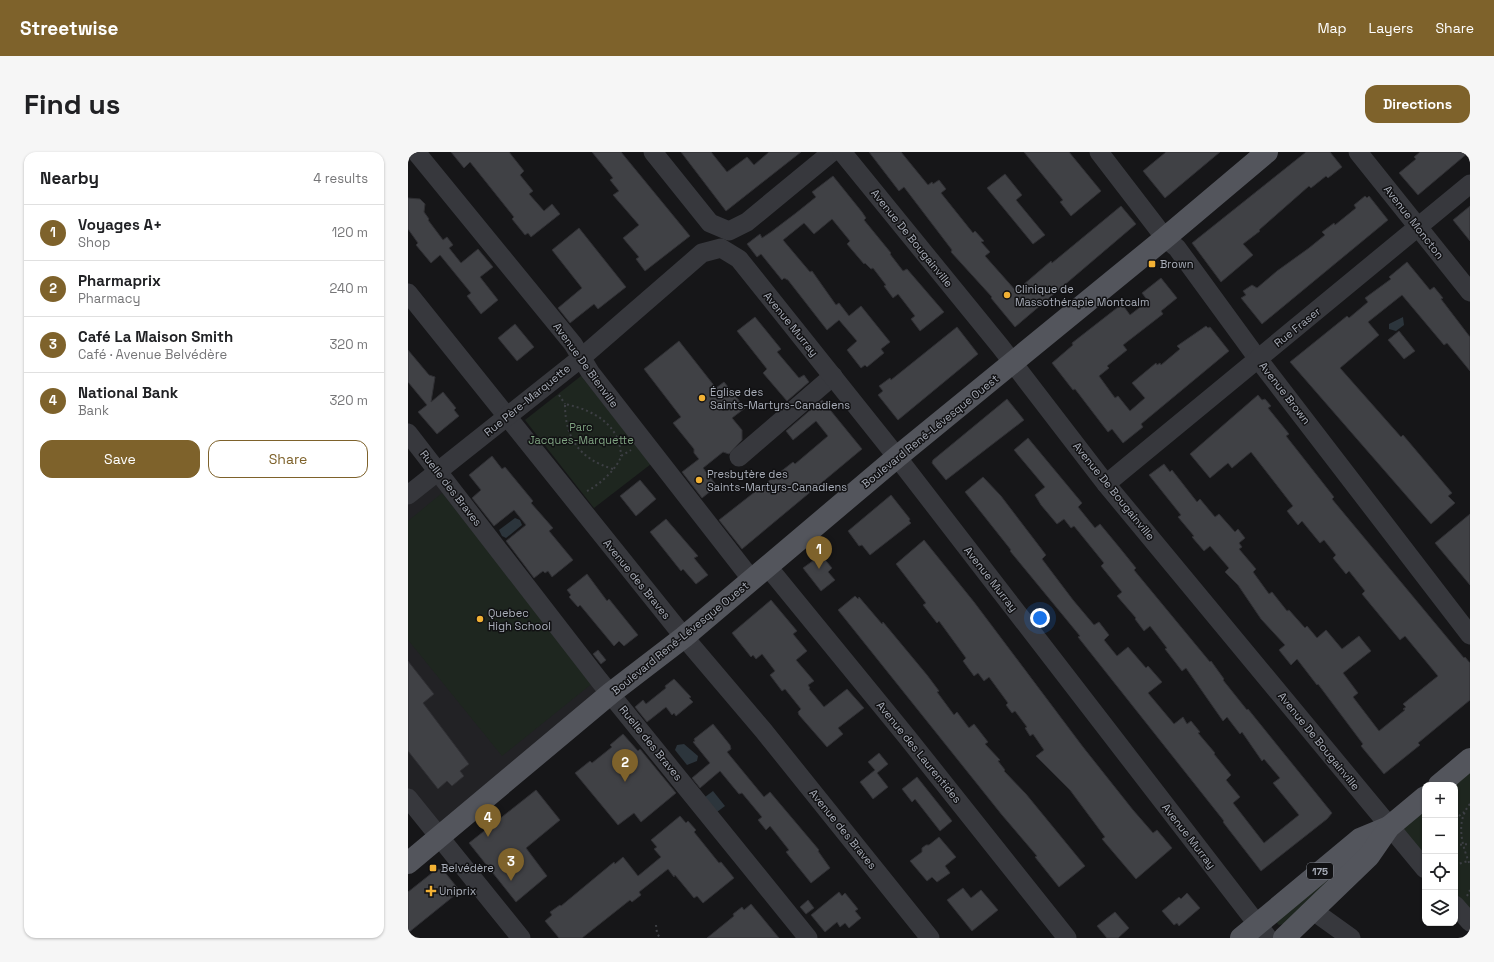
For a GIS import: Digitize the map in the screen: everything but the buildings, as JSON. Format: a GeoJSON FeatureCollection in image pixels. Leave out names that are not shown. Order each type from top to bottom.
{"type":"FeatureCollection","features":[{"type":"Feature","properties":{"kind":"main road","name":"Boulevard René-Lévesque Ouest"},"geometry":{"type":"LineString","coordinates":[[408,863],[611,693],[684,637],[897,457],[1165,238],[1267,152]]}},
{"type":"Feature","properties":{"kind":"main road"},"geometry":{"type":"LineString","coordinates":[[1443,782],[1470,759]]}},
{"type":"Feature","properties":{"kind":"main road","name":"175"},"geometry":{"type":"LineString","coordinates":[[1284,938],[1369,856],[1389,827],[1422,799]]}},
{"type":"Feature","properties":{"kind":"main road","name":"175"},"geometry":{"type":"LineString","coordinates":[[1255,934],[1360,839],[1389,827]]}},
{"type":"Feature","properties":{"kind":"street","name":"Avenue De Bienville"},"geometry":{"type":"LineString","coordinates":[[416,152],[573,344],[580,358],[644,442],[760,574]]}},
{"type":"Feature","properties":{"kind":"street"},"geometry":{"type":"LineString","coordinates":[[653,152],[710,223],[729,231],[747,222],[832,152]]}},
{"type":"Feature","properties":{"kind":"street","name":"Avenue De Bougainville"},"geometry":{"type":"LineString","coordinates":[[842,152],[1000,346],[1012,364],[1106,484],[1422,866]]}},
{"type":"Feature","properties":{"kind":"street","name":"Avenue Brown"},"geometry":{"type":"LineString","coordinates":[[1099,152],[1165,238],[1176,248],[1258,359],[1470,635]]}},
{"type":"Feature","properties":{"kind":"street","name":"Avenue Moncton"},"geometry":{"type":"LineString","coordinates":[[1358,152],[1470,292]]}},
{"type":"Feature","properties":{"kind":"street","name":"Rue Fraser"},"geometry":{"type":"LineString","coordinates":[[1106,484],[1470,184]]}},
{"type":"Feature","properties":{"kind":"street","name":"Rue Père-Marquette"},"geometry":{"type":"LineString","coordinates":[[408,495],[580,358],[702,253],[721,248]]}},
{"type":"Feature","properties":{"kind":"street","name":"Avenue Murray"},"geometry":{"type":"LineString","coordinates":[[721,248],[739,259],[897,457],[1255,934]]}},
{"type":"Feature","properties":{"kind":"street","name":"Avenue des Braves"},"geometry":{"type":"LineString","coordinates":[[408,292],[684,637],[763,730],[930,938]]}},
{"type":"Feature","properties":{"kind":"street"},"geometry":{"type":"LineString","coordinates":[[739,457],[833,376]]}},
{"type":"Feature","properties":{"kind":"street","name":"Ruelle des Braves"},"geometry":{"type":"LineString","coordinates":[[408,433],[611,693],[808,938]]}},
{"type":"Feature","properties":{"kind":"street","name":"Avenue des Laurentides"},"geometry":{"type":"LineString","coordinates":[[760,574],[907,736],[1067,938]]}},
{"type":"Feature","properties":{"kind":"street"},"geometry":{"type":"LineString","coordinates":[[408,798],[521,938]]}},
{"type":"Feature","properties":{"kind":"street"},"geometry":{"type":"LineString","coordinates":[[1461,900],[1470,922]]}},
{"type":"Feature","properties":{"kind":"street"},"geometry":{"type":"LineString","coordinates":[[1312,910],[1351,938]]}},
{"type":"Feature","properties":{"kind":"path"},"geometry":{"type":"LineString","coordinates":[[572,498],[591,490],[613,469],[620,461],[621,456],[616,435],[597,414],[582,407],[565,404],[565,417],[574,443],[586,457],[596,464],[613,469]]}},
{"type":"Feature","properties":{"kind":"path"},"geometry":{"type":"LineString","coordinates":[[621,456],[644,442]]}},
{"type":"Feature","properties":{"kind":"path"},"geometry":{"type":"LineString","coordinates":[[1456,818],[1465,811],[1470,804]]}},
{"type":"Feature","properties":{"kind":"path"},"geometry":{"type":"LineString","coordinates":[[1465,811],[1461,824],[1463,844],[1470,865]]}},
{"type":"Feature","properties":{"kind":"path"},"geometry":{"type":"LineString","coordinates":[[1458,845],[1470,844]]}},
{"type":"Feature","properties":{"kind":"path"},"geometry":{"type":"LineString","coordinates":[[1458,864],[1468,861]]}},
{"type":"Feature","properties":{"kind":"path"},"geometry":{"type":"LineString","coordinates":[[1461,900],[1470,890]]}},
{"type":"Feature","properties":{"kind":"path"},"geometry":{"type":"LineString","coordinates":[[656,925],[657,933],[660,938]]}},
{"type":"Feature","properties":{"kind":"shaded area"},"geometry":{"type":"Polygon","coordinates":[[[1403,317],[1404,325],[1396,331],[1389,329],[1389,324],[1403,317]]]}},
{"type":"Feature","properties":{"kind":"shaded area","name":"Quebec High School"},"geometry":{"type":"Polygon","coordinates":[[[438,471],[611,693],[439,837],[408,798],[408,497],[438,471]]]}},
{"type":"Feature","properties":{"kind":"shaded area"},"geometry":{"type":"Polygon","coordinates":[[[515,518],[520,520],[522,525],[506,538],[502,536],[499,530],[515,518]]]}},
{"type":"Feature","properties":{"kind":"shaded area"},"geometry":{"type":"Polygon","coordinates":[[[684,744],[698,756],[697,761],[687,765],[675,750],[677,745],[684,744]]]}},
{"type":"Feature","properties":{"kind":"shaded area"},"geometry":{"type":"Polygon","coordinates":[[[713,791],[725,806],[717,812],[705,797],[713,791]]]}},
{"type":"Feature","properties":{"kind":"green space","name":"Parc Jacques-Marquette"},"geometry":{"type":"Polygon","coordinates":[[[581,376],[651,464],[594,508],[525,420],[581,376]]]}},
{"type":"Feature","properties":{"kind":"green space","name":"Quebec High School"},"geometry":{"type":"Polygon","coordinates":[[[442,493],[594,682],[502,756],[408,640],[408,521],[442,493]]]}},
{"type":"Feature","properties":{"kind":"green space"},"geometry":{"type":"Polygon","coordinates":[[[1470,754],[1470,918],[1458,904],[1458,782],[1456,782],[1470,754]]]}},
{"type":"Feature","properties":{"kind":"green space"},"geometry":{"type":"Polygon","coordinates":[[[1422,794],[1422,860],[1390,821],[1422,794]]]}},
{"type":"Feature","properties":{"kind":"green space"},"geometry":{"type":"Polygon","coordinates":[[[1374,836],[1284,924],[1279,925],[1276,922],[1374,836]]]}},
{"type":"Feature","properties":{"kind":"place","name":"Brown"},"geometry":{"type":"Point","coordinates":[1152,264]}},
{"type":"Feature","properties":{"kind":"place","name":"Clinique de Massothérapie Montcalm"},"geometry":{"type":"Point","coordinates":[1007,295]}},
{"type":"Feature","properties":{"kind":"place","name":"Église des Saints-Martyrs-Canadiens"},"geometry":{"type":"Point","coordinates":[702,398]}},
{"type":"Feature","properties":{"kind":"place","name":"Presbytère des Saints-Martyrs-Canadiens"},"geometry":{"type":"Point","coordinates":[699,480]}},
{"type":"Feature","properties":{"kind":"place","name":"Voyages A+"},"geometry":{"type":"Point","coordinates":[819,569]}},
{"type":"Feature","properties":{"kind":"place","name":"Quebec High School"},"geometry":{"type":"Point","coordinates":[480,619]}},
{"type":"Feature","properties":{"kind":"place","name":"Pharmaprix"},"geometry":{"type":"Point","coordinates":[625,782]}},
{"type":"Feature","properties":{"kind":"place","name":"National Bank"},"geometry":{"type":"Point","coordinates":[488,837]}},
{"type":"Feature","properties":{"kind":"place","name":"Belvédère"},"geometry":{"type":"Point","coordinates":[433,868]}},
{"type":"Feature","properties":{"kind":"place","name":"Café La Maison Smith"},"geometry":{"type":"Point","coordinates":[511,881]}},
{"type":"Feature","properties":{"kind":"place","name":"Uniprix"},"geometry":{"type":"Point","coordinates":[431,891]}}]}
